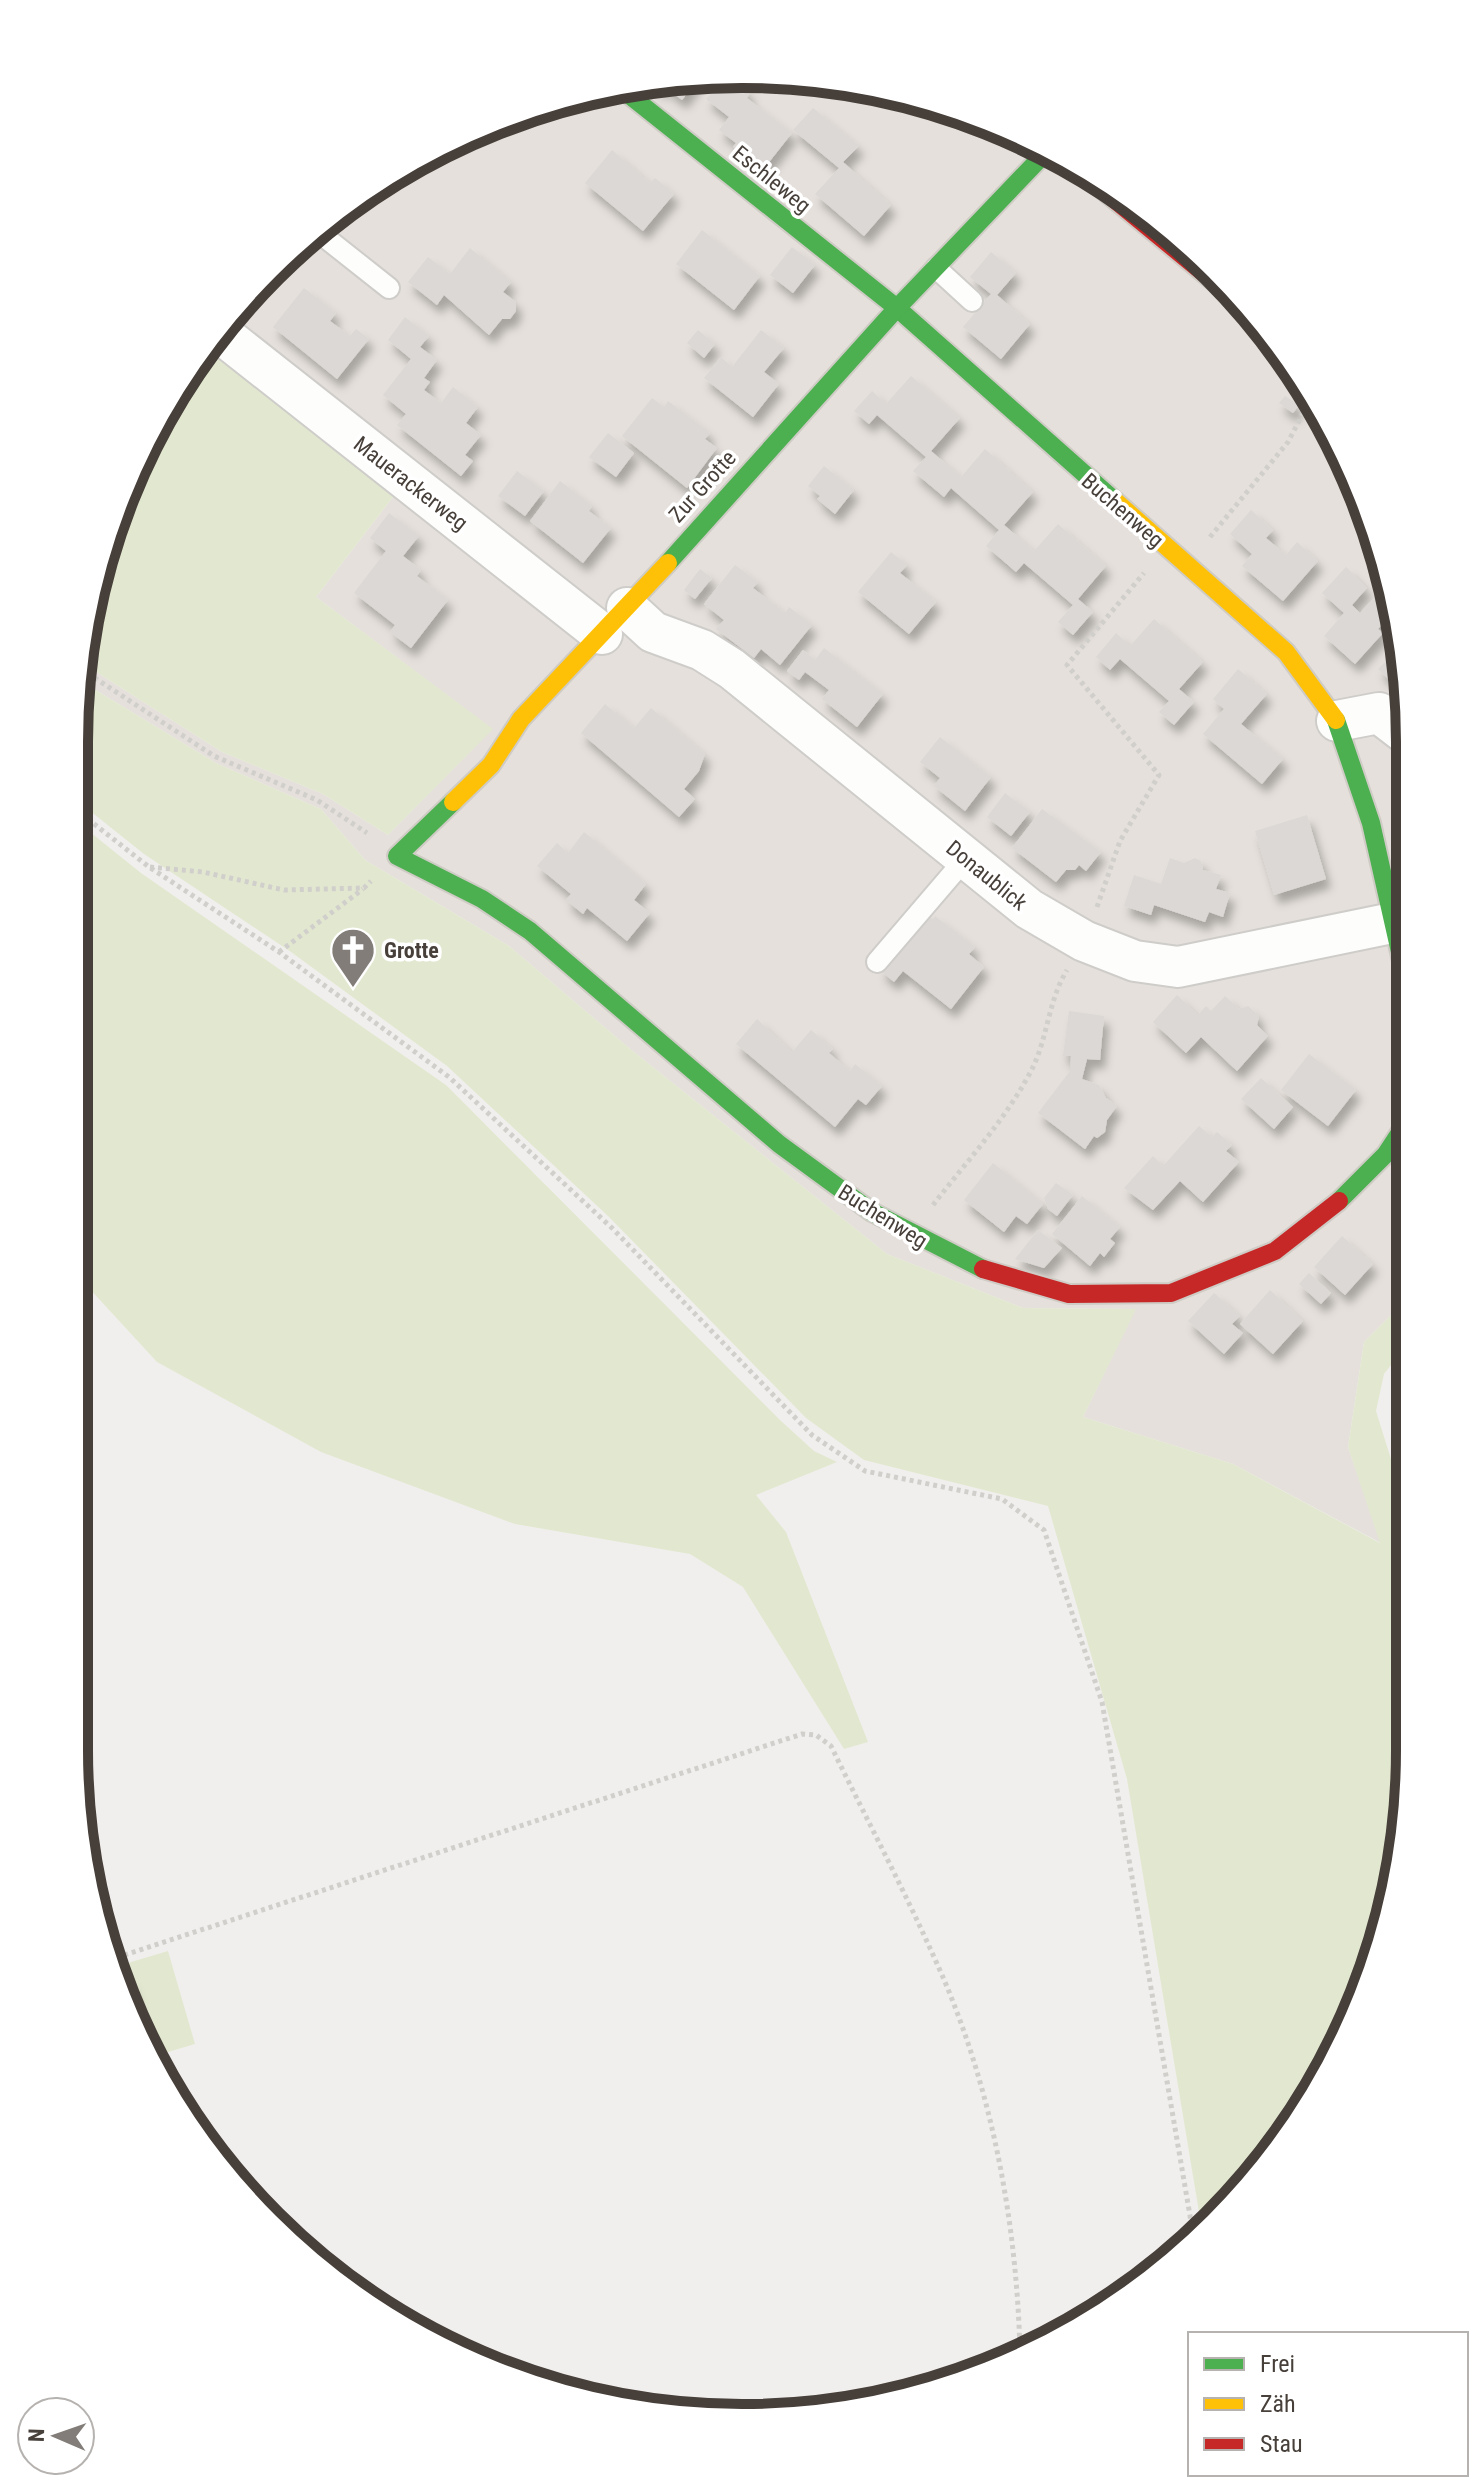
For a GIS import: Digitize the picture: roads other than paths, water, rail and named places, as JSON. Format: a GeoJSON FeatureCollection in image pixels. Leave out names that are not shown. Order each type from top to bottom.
{"type":"FeatureCollection","features":[{"type":"Feature","properties":{"kind":"street","name":"Eschleweg"},"geometry":{"type":"LineString","coordinates":[[633,98],[897,308]]}},
{"type":"Feature","properties":{"kind":"street","name":"Zur Grotte"},"geometry":{"type":"LineString","coordinates":[[397,856],[491,765],[521,719],[615,621],[897,308],[1039,159]]}},
{"type":"Feature","properties":{"kind":"street","name":"Buchenweg"},"geometry":{"type":"LineString","coordinates":[[897,308],[1286,652],[1337,721],[1396,909]]}},
{"type":"Feature","properties":{"kind":"street","name":"Mauerackerweg"},"geometry":{"type":"LineString","coordinates":[[228,338],[615,621]]}},
{"type":"Feature","properties":{"kind":"street","name":"Donaublick"},"geometry":{"type":"LineString","coordinates":[[615,621],[702,650],[732,669],[1029,909],[1084,941],[1135,961],[1178,967],[1396,924]]}},
{"type":"Feature","properties":{"kind":"street"},"geometry":{"type":"LineString","coordinates":[[1337,721],[1379,713],[1396,726]]}},
{"type":"Feature","properties":{"kind":"street","name":"Buchenweg"},"geometry":{"type":"LineString","coordinates":[[397,856],[474,892],[530,931],[758,1126],[861,1207],[908,1237],[1025,1285],[1092,1298],[1162,1293],[1252,1265],[1299,1236],[1382,1158],[1396,1138]]}},
{"type":"Feature","properties":{"kind":"lane"},"geometry":{"type":"LineString","coordinates":[[326,238],[389,288]]}},
{"type":"Feature","properties":{"kind":"lane"},"geometry":{"type":"LineString","coordinates":[[936,268],[972,301]]}},
{"type":"Feature","properties":{"kind":"lane"},"geometry":{"type":"LineString","coordinates":[[877,962],[966,858]]}},
{"type":"Feature","properties":{"kind":"place","name":"Grotte"},"geometry":{"type":"Point","coordinates":[353,989]}}]}
